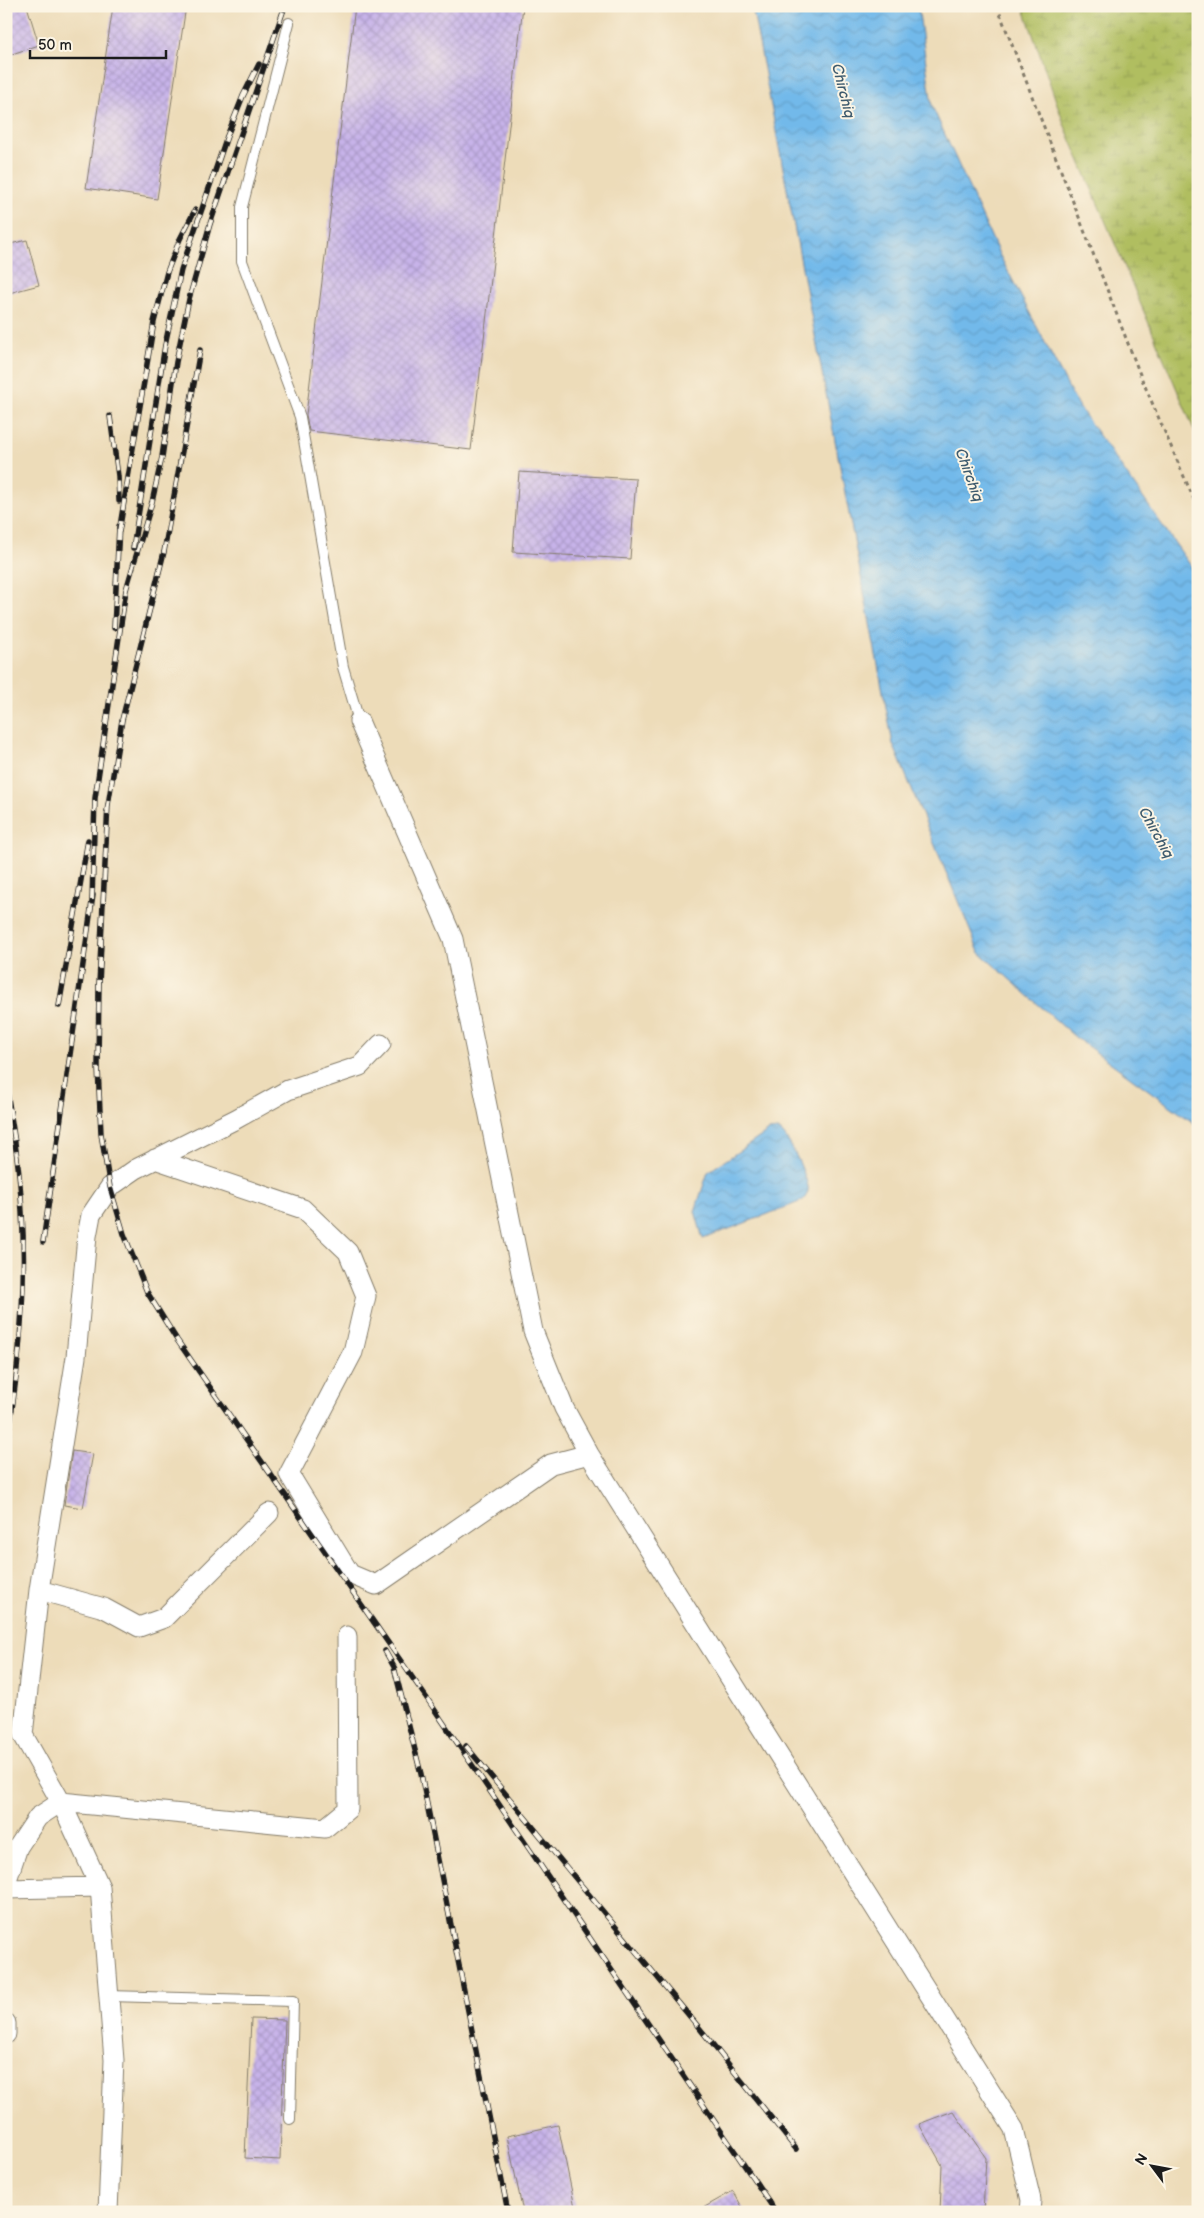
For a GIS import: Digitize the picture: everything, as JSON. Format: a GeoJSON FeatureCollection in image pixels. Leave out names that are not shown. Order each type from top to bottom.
{"type":"FeatureCollection","features":[{"type":"Feature","properties":{"kind":"street"},"geometry":{"type":"LineString","coordinates":[[359,721],[453,939],[533,1332],[564,1408],[589,1454],[1014,2129],[1031,2200],[1030,2212]]}},
{"type":"Feature","properties":{"kind":"street"},"geometry":{"type":"LineString","coordinates":[[108,2212],[114,2060],[100,1887],[61,1802],[23,1735],[39,1590],[76,1357],[87,1236],[92,1214],[110,1187],[136,1168],[236,1119],[288,1090],[360,1066],[381,1044]]}},
{"type":"Feature","properties":{"kind":"street"},"geometry":{"type":"LineString","coordinates":[[154,1159],[303,1209],[348,1252],[366,1296],[353,1352],[288,1474],[350,1574],[376,1585],[551,1464],[589,1454]]}},
{"type":"Feature","properties":{"kind":"street"},"geometry":{"type":"LineString","coordinates":[[39,1590],[104,1608],[139,1627],[164,1618],[269,1513]]}},
{"type":"Feature","properties":{"kind":"street"},"geometry":{"type":"LineString","coordinates":[[6,1883],[18,1847],[38,1817],[61,1802],[325,1828],[348,1809],[347,1636]]}},
{"type":"Feature","properties":{"kind":"street"},"geometry":{"type":"LineString","coordinates":[[6,1889],[100,1887]]}},
{"type":"Feature","properties":{"kind":"street"},"geometry":{"type":"LineString","coordinates":[[6,2023],[6,2034]]}},
{"type":"Feature","properties":{"kind":"lane"},"geometry":{"type":"LineString","coordinates":[[289,23],[242,207],[242,261],[300,417],[343,667],[359,721]]}},
{"type":"Feature","properties":{"kind":"lane"},"geometry":{"type":"LineString","coordinates":[[109,1996],[293,2001],[290,2119]]}},
{"type":"Feature","properties":{"kind":"path"},"geometry":{"type":"LineString","coordinates":[[997,6],[1141,377],[1198,509]]}},
{"type":"Feature","properties":{"kind":"green space"},"geometry":{"type":"Polygon","coordinates":[[[1023,6],[1198,6],[1198,439],[1064,124],[1023,6]]]}},
{"type":"Feature","properties":{"kind":"water","name":"Chirchiq"},"geometry":{"type":"Polygon","coordinates":[[[752,6],[918,6],[932,106],[999,254],[1077,404],[1198,576],[1198,1126],[1075,1037],[979,952],[893,744],[752,6]]]}},
{"type":"Feature","properties":{"kind":"water"},"geometry":{"type":"Polygon","coordinates":[[[778,1130],[787,1139],[807,1181],[808,1193],[805,1198],[802,1201],[703,1239],[695,1211],[708,1172],[769,1131],[778,1130]]]}},
{"type":"Feature","properties":{"kind":"building"},"geometry":{"type":"Polygon","coordinates":[[[6,6],[27,6],[39,45],[6,56],[6,6]]]}},
{"type":"Feature","properties":{"kind":"building"},"geometry":{"type":"Polygon","coordinates":[[[113,6],[186,6],[157,199],[86,188],[113,6]]]}},
{"type":"Feature","properties":{"kind":"building"},"geometry":{"type":"Polygon","coordinates":[[[355,6],[523,6],[471,450],[309,431],[306,415],[355,6]]]}},
{"type":"Feature","properties":{"kind":"building"},"geometry":{"type":"Polygon","coordinates":[[[27,240],[39,285],[9,293],[6,283],[6,245],[27,240]]]}},
{"type":"Feature","properties":{"kind":"building"},"geometry":{"type":"Polygon","coordinates":[[[519,472],[636,479],[630,559],[513,552],[519,472]]]}},
{"type":"Feature","properties":{"kind":"building"},"geometry":{"type":"Polygon","coordinates":[[[72,1451],[93,1454],[83,1508],[64,1505],[72,1451]]]}},
{"type":"Feature","properties":{"kind":"building"},"geometry":{"type":"Polygon","coordinates":[[[251,2019],[285,2020],[280,2160],[245,2158],[251,2019]]]}},
{"type":"Feature","properties":{"kind":"building"},"geometry":{"type":"Polygon","coordinates":[[[953,2111],[986,2158],[983,2212],[940,2212],[942,2165],[919,2124],[953,2111]]]}},
{"type":"Feature","properties":{"kind":"building"},"geometry":{"type":"Polygon","coordinates":[[[558,2125],[576,2212],[523,2212],[507,2136],[558,2125]]]}},
{"type":"Feature","properties":{"kind":"building"},"geometry":{"type":"Polygon","coordinates":[[[733,2191],[745,2212],[696,2212],[733,2191]]]}},
{"type":"Feature","properties":{"kind":"railway"},"geometry":{"type":"LineString","coordinates":[[92,900],[95,798],[126,590],[152,502],[162,457],[176,362],[189,299],[210,224],[285,6]]}},
{"type":"Feature","properties":{"kind":"railway"},"geometry":{"type":"LineString","coordinates":[[133,548],[165,345],[181,270],[227,136],[243,96],[259,64]]}},
{"type":"Feature","properties":{"kind":"railway"},"geometry":{"type":"LineString","coordinates":[[119,532],[154,322],[167,272],[180,239],[195,210]]}},
{"type":"Feature","properties":{"kind":"railway"},"geometry":{"type":"LineString","coordinates":[[107,811],[122,720],[164,552],[200,350]]}},
{"type":"Feature","properties":{"kind":"railway"},"geometry":{"type":"LineString","coordinates":[[110,416],[118,476],[119,501]]}},
{"type":"Feature","properties":{"kind":"railway"},"geometry":{"type":"LineString","coordinates":[[114,628],[119,526]]}},
{"type":"Feature","properties":{"kind":"railway"},"geometry":{"type":"LineString","coordinates":[[108,804],[99,984],[98,1067],[101,1134],[110,1187],[124,1234],[147,1292],[177,1340],[428,1700],[776,2212]]}},
{"type":"Feature","properties":{"kind":"railway"},"geometry":{"type":"LineString","coordinates":[[59,1006],[88,840]]}},
{"type":"Feature","properties":{"kind":"railway"},"geometry":{"type":"LineString","coordinates":[[43,1242],[93,895]]}},
{"type":"Feature","properties":{"kind":"railway"},"geometry":{"type":"LineString","coordinates":[[6,1086],[20,1180],[23,1242],[21,1330],[6,1448]]}},
{"type":"Feature","properties":{"kind":"railway"},"geometry":{"type":"LineString","coordinates":[[385,1651],[394,1667],[421,1774],[508,2212]]}},
{"type":"Feature","properties":{"kind":"railway"},"geometry":{"type":"LineString","coordinates":[[466,1746],[706,2036],[796,2149]]}}]}
